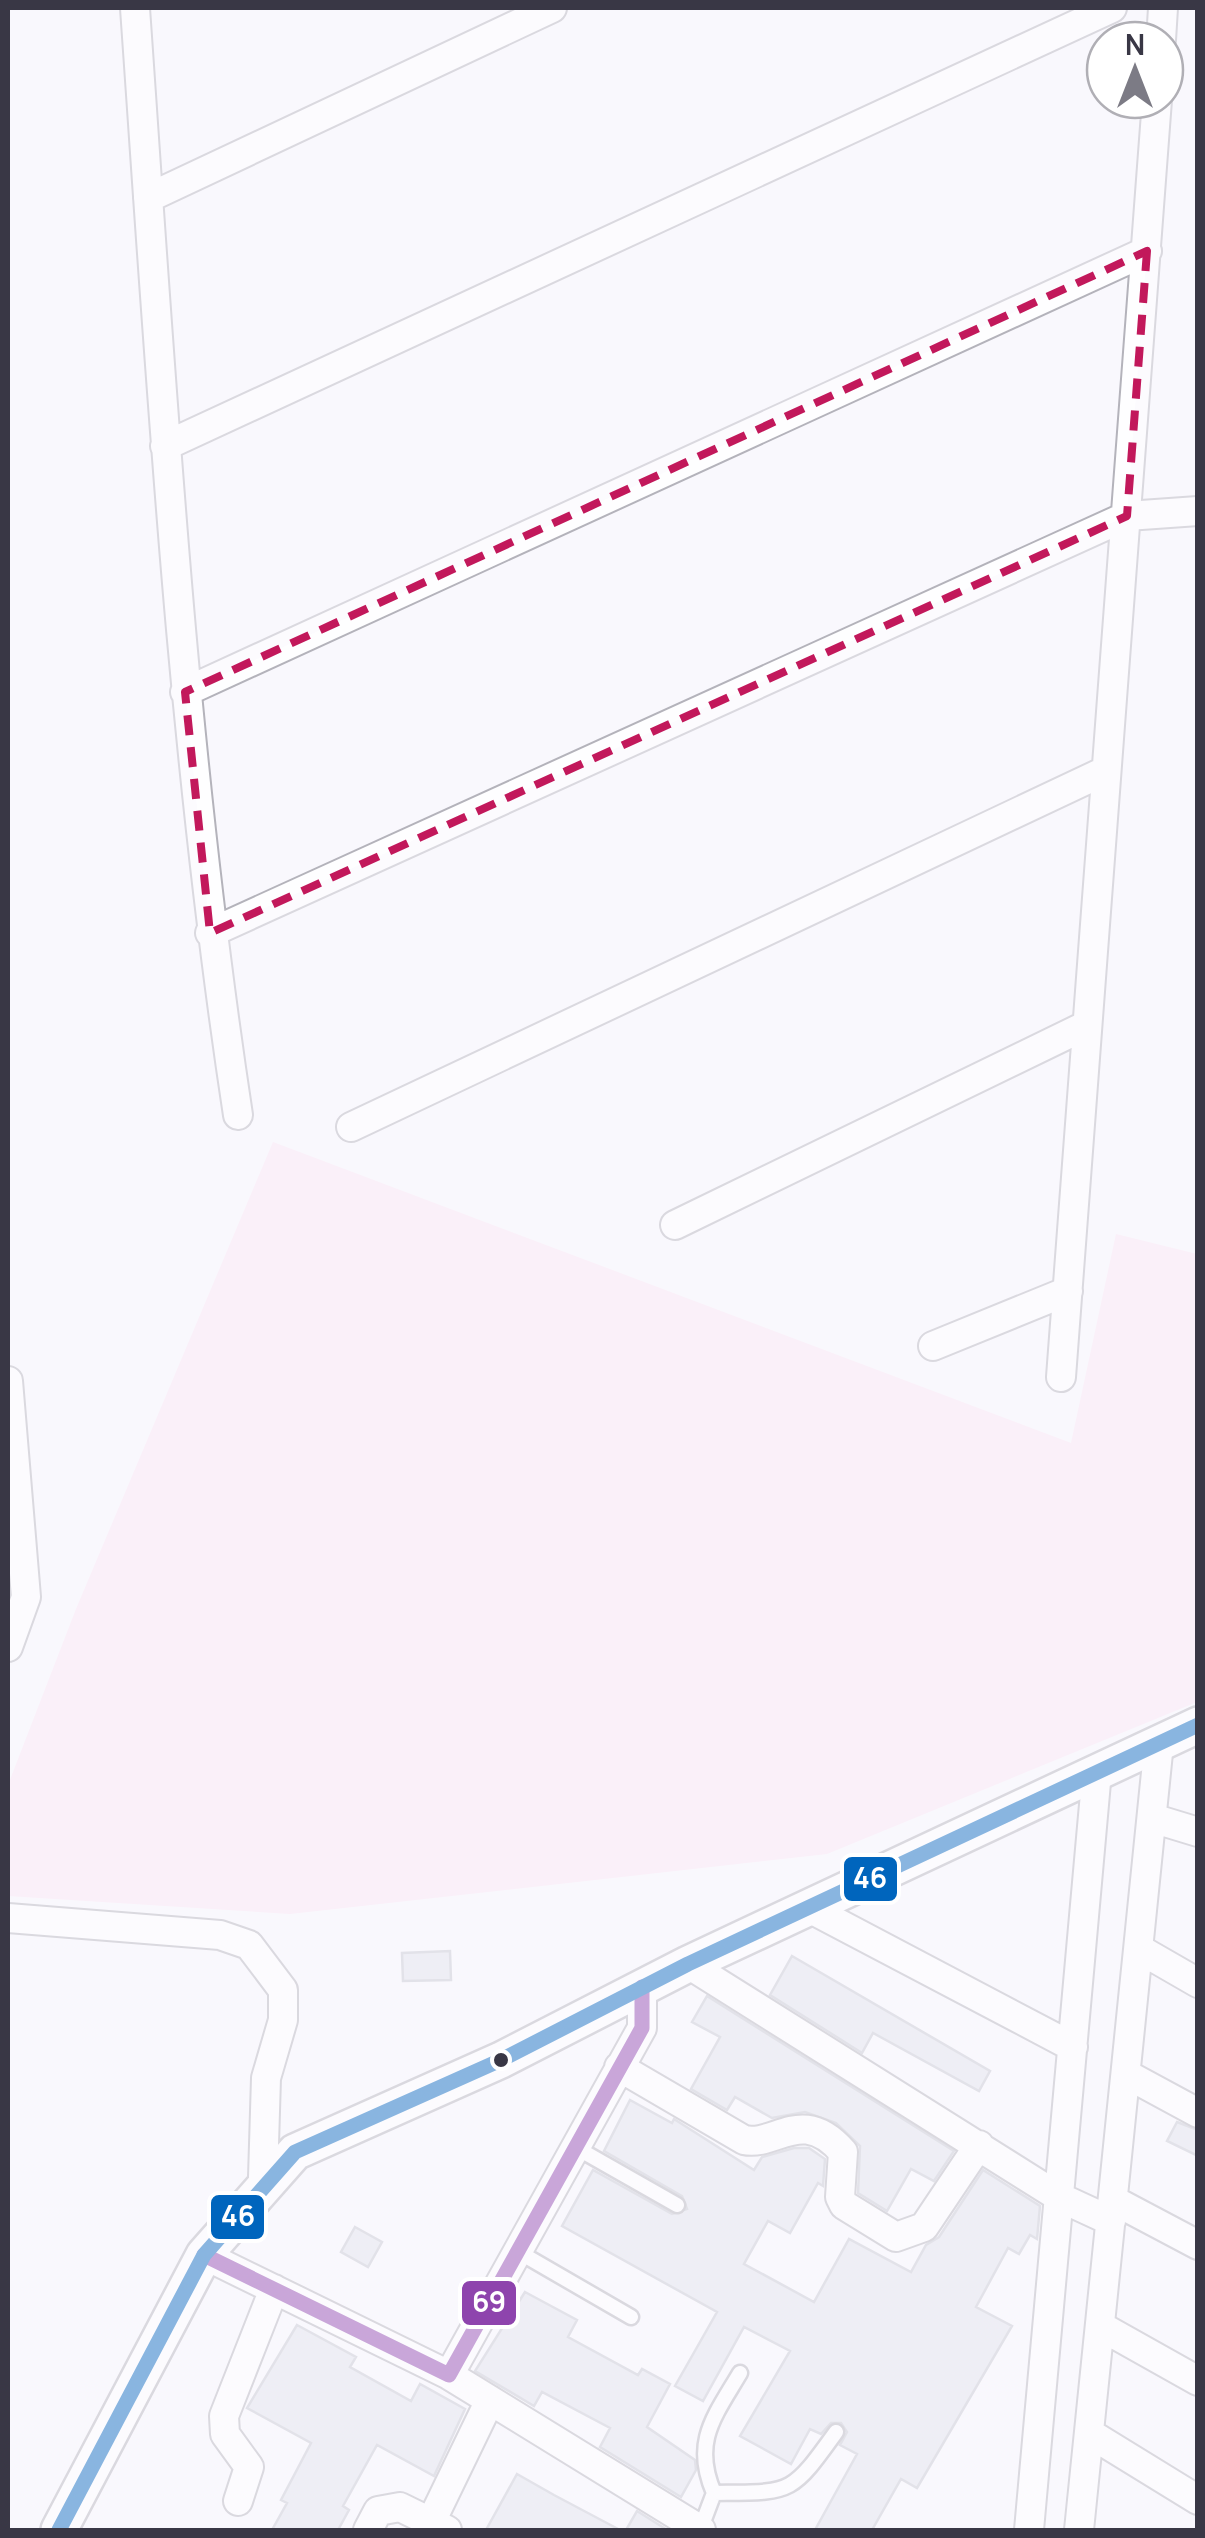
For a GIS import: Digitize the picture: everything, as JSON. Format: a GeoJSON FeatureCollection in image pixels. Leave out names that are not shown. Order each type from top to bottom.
{"type":"FeatureCollection","features":[{"type":"Feature","properties":{"kind":"street"},"geometry":{"type":"LineString","coordinates":[[135,8],[184,692],[210,933],[238,1115]]}},
{"type":"Feature","properties":{"kind":"street"},"geometry":{"type":"LineString","coordinates":[[148,198],[552,8]]}},
{"type":"Feature","properties":{"kind":"street"},"geometry":{"type":"LineString","coordinates":[[165,446],[1112,8]]}},
{"type":"Feature","properties":{"kind":"street"},"geometry":{"type":"LineString","coordinates":[[1061,1378],[1156,120]]}},
{"type":"Feature","properties":{"kind":"street"},"geometry":{"type":"LineString","coordinates":[[184,692],[1148,251]]}},
{"type":"Feature","properties":{"kind":"street"},"geometry":{"type":"LineString","coordinates":[[210,933],[1127,516],[1198,511]]}},
{"type":"Feature","properties":{"kind":"street"},"geometry":{"type":"LineString","coordinates":[[352,1128],[1105,771]]}},
{"type":"Feature","properties":{"kind":"street"},"geometry":{"type":"LineString","coordinates":[[674,1225],[1087,1025]]}},
{"type":"Feature","properties":{"kind":"street"},"geometry":{"type":"LineString","coordinates":[[933,1346],[1068,1291]]}},
{"type":"Feature","properties":{"kind":"street"},"geometry":{"type":"LineString","coordinates":[[8,1380],[26,1597],[8,1647]]}},
{"type":"Feature","properties":{"kind":"street"},"geometry":{"type":"LineString","coordinates":[[60,2530],[204,2256],[295,2152],[501,2060],[688,1964],[1198,1725]]}},
{"type":"Feature","properties":{"kind":"street"},"geometry":{"type":"LineString","coordinates":[[1079,2530],[1159,1743]]}},
{"type":"Feature","properties":{"kind":"street"},"geometry":{"type":"LineString","coordinates":[[1030,2530],[1097,1771]]}},
{"type":"Feature","properties":{"kind":"street"},"geometry":{"type":"LineString","coordinates":[[1152,1818],[1198,1832]]}},
{"type":"Feature","properties":{"kind":"street"},"geometry":{"type":"LineString","coordinates":[[812,1909],[1073,2047]]}},
{"type":"Feature","properties":{"kind":"street"},"geometry":{"type":"LineString","coordinates":[[8,1918],[220,1934],[249,1945],[282,1990],[283,2020],[266,2078],[263,2177]]}},
{"type":"Feature","properties":{"kind":"street"},"geometry":{"type":"LineString","coordinates":[[1138,1949],[1198,1983]]}},
{"type":"Feature","properties":{"kind":"street"},"geometry":{"type":"LineString","coordinates":[[688,1964],[1059,2197],[1112,2210],[1198,2244]]}},
{"type":"Feature","properties":{"kind":"street"},"geometry":{"type":"LineString","coordinates":[[450,2375],[644,2023],[642,1987]]}},
{"type":"Feature","properties":{"kind":"street"},"geometry":{"type":"LineString","coordinates":[[619,2067],[744,2140],[755,2142],[792,2129],[819,2134],[842,2152],[840,2197],[844,2205],[896,2237],[924,2227],[980,2145]]}},
{"type":"Feature","properties":{"kind":"street"},"geometry":{"type":"LineString","coordinates":[[1126,2074],[1198,2112]]}},
{"type":"Feature","properties":{"kind":"street"},"geometry":{"type":"LineString","coordinates":[[204,2256],[450,2375],[700,2530]]}},
{"type":"Feature","properties":{"kind":"street"},"geometry":{"type":"LineString","coordinates":[[238,2501],[249,2468],[225,2434],[224,2416],[274,2289]]}},
{"type":"Feature","properties":{"kind":"street"},"geometry":{"type":"LineString","coordinates":[[1100,2326],[1198,2381]]}},
{"type":"Feature","properties":{"kind":"street"},"geometry":{"type":"LineString","coordinates":[[368,2530],[378,2511],[400,2507],[440,2526],[490,2400]]}},
{"type":"Feature","properties":{"kind":"street"},"geometry":{"type":"LineString","coordinates":[[1089,2433],[1198,2500]]}},
{"type":"Feature","properties":{"kind":"lane"},"geometry":{"type":"LineString","coordinates":[[574,2146],[676,2205]]}},
{"type":"Feature","properties":{"kind":"lane"},"geometry":{"type":"LineString","coordinates":[[518,2251],[632,2317]]}},
{"type":"Feature","properties":{"kind":"lane"},"geometry":{"type":"LineString","coordinates":[[700,2530],[714,2493],[702,2458],[708,2428],[740,2373]]}},
{"type":"Feature","properties":{"kind":"lane"},"geometry":{"type":"LineString","coordinates":[[714,2493],[778,2493],[800,2482],[836,2432]]}},
{"type":"Feature","properties":{"kind":"highlighted area"},"geometry":{"type":"Polygon","coordinates":[[[1147,251],[1127,516],[210,933],[185,692],[1147,251]]]}},
{"type":"Feature","properties":{"kind":"shaded area"},"geometry":{"type":"Polygon","coordinates":[[[273,1142],[1071,1443],[1116,1234],[1197,1254],[1197,1702],[827,1854],[290,1914],[8,1896],[8,1785],[76,1609],[273,1142]]]}},
{"type":"Feature","properties":{"kind":"building"},"geometry":{"type":"Polygon","coordinates":[[[450,1951],[451,1980],[403,1981],[402,1953],[450,1951]]]}},
{"type":"Feature","properties":{"kind":"building"},"geometry":{"type":"Polygon","coordinates":[[[792,1956],[990,2071],[979,2091],[873,2033],[862,2053],[770,1995],[792,1956]]]}},
{"type":"Feature","properties":{"kind":"building"},"geometry":{"type":"Polygon","coordinates":[[[707,1996],[954,2151],[934,2181],[911,2169],[887,2211],[858,2193],[860,2146],[836,2123],[805,2112],[772,2118],[735,2097],[727,2110],[691,2089],[720,2037],[692,2022],[707,1996]]]}},
{"type":"Feature","properties":{"kind":"building"},"geometry":{"type":"Polygon","coordinates":[[[630,2100],[672,2123],[674,2119],[754,2170],[762,2157],[794,2148],[809,2148],[825,2159],[823,2186],[818,2183],[790,2233],[768,2221],[744,2264],[814,2302],[849,2239],[911,2272],[926,2245],[939,2237],[983,2170],[1040,2206],[1037,2239],[1030,2235],[1019,2254],[1008,2248],[976,2307],[1012,2326],[917,2488],[901,2479],[872,2530],[815,2530],[857,2454],[840,2445],[847,2432],[841,2423],[831,2423],[821,2434],[810,2429],[791,2464],[740,2436],[790,2351],[744,2327],[703,2401],[675,2386],[717,2312],[562,2226],[593,2170],[672,2214],[687,2209],[682,2196],[604,2151],[630,2100]]]}},
{"type":"Feature","properties":{"kind":"building"},"geometry":{"type":"Polygon","coordinates":[[[1177,2122],[1198,2130],[1198,2156],[1167,2141],[1177,2122]]]}},
{"type":"Feature","properties":{"kind":"building"},"geometry":{"type":"Polygon","coordinates":[[[355,2227],[382,2242],[368,2267],[341,2252],[355,2227]]]}},
{"type":"Feature","properties":{"kind":"building"},"geometry":{"type":"Polygon","coordinates":[[[525,2292],[577,2320],[568,2337],[638,2375],[642,2369],[670,2384],[647,2427],[695,2460],[696,2470],[681,2497],[600,2447],[610,2428],[542,2392],[534,2406],[475,2371],[525,2292]]]}},
{"type":"Feature","properties":{"kind":"building"},"geometry":{"type":"Polygon","coordinates":[[[297,2325],[356,2357],[350,2367],[411,2401],[420,2384],[465,2409],[434,2476],[377,2445],[343,2506],[349,2510],[338,2530],[272,2530],[287,2503],[281,2500],[311,2443],[247,2408],[297,2325]]]}},
{"type":"Feature","properties":{"kind":"building"},"geometry":{"type":"Polygon","coordinates":[[[517,2474],[554,2495],[620,2530],[486,2530],[517,2474]]]}},
{"type":"Feature","properties":{"kind":"building"},"geometry":{"type":"Polygon","coordinates":[[[637,2511],[664,2528],[626,2530],[637,2511]]]}},
{"type":"Feature","properties":{"kind":"transit line","name":"46"},"geometry":{"type":"LineString","coordinates":[[59,2530],[204,2255],[295,2152],[501,2060],[688,1964],[1198,1725]]}},
{"type":"Feature","properties":{"kind":"transit line","name":"69"},"geometry":{"type":"LineString","coordinates":[[204,2255],[449,2375],[642,2028],[642,1987]]}}]}
